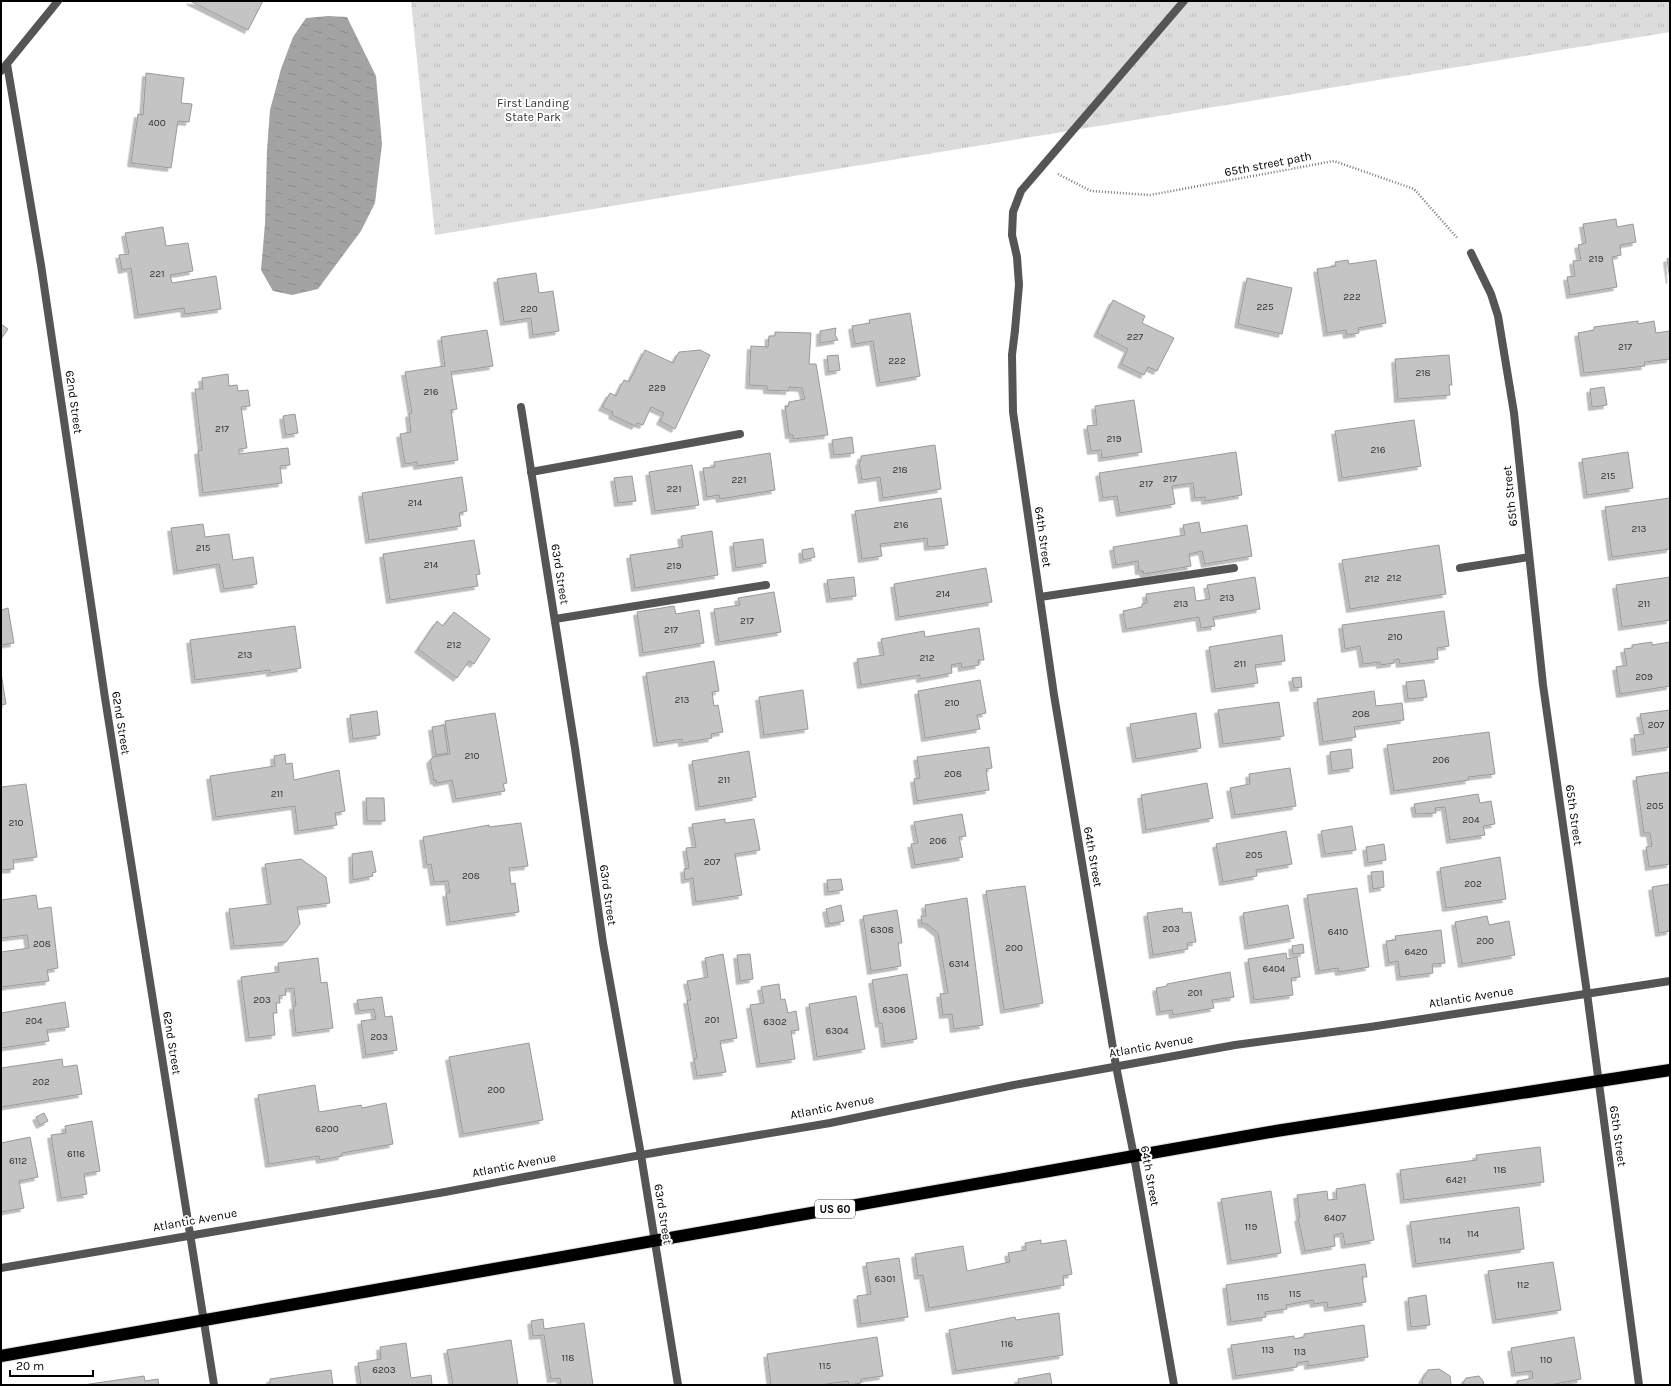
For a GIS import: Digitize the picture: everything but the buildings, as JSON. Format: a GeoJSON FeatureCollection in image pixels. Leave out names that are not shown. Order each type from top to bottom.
{"type":"FeatureCollection","features":[{"type":"Feature","properties":{"kind":"highway","name":"US 60"},"geometry":{"type":"LineString","coordinates":[[1,1356],[1283,1130],[1670,1070]]}},
{"type":"Feature","properties":{"kind":"street"},"geometry":{"type":"LineString","coordinates":[[1,71],[58,1]]}},
{"type":"Feature","properties":{"kind":"street","name":"64th Street"},"geometry":{"type":"LineString","coordinates":[[1174,1385],[1134,1156],[1116,1066],[1054,695],[1013,412],[1012,355],[1019,285],[1017,257],[1012,235],[1013,212],[1021,190],[1184,1]]}},
{"type":"Feature","properties":{"kind":"street","name":"62nd Street"},"geometry":{"type":"LineString","coordinates":[[7,64],[41,265],[105,698],[214,1385]]}},
{"type":"Feature","properties":{"kind":"street","name":"65th Street"},"geometry":{"type":"LineString","coordinates":[[1470,253],[1491,294],[1498,316],[1514,413],[1528,557],[1543,685],[1587,993],[1639,1385]]}},
{"type":"Feature","properties":{"kind":"street","name":"63rd Street"},"geometry":{"type":"LineString","coordinates":[[520,407],[576,748],[603,944],[641,1155],[678,1385]]}},
{"type":"Feature","properties":{"kind":"street"},"geometry":{"type":"LineString","coordinates":[[531,472],[740,434]]}},
{"type":"Feature","properties":{"kind":"street"},"geometry":{"type":"LineString","coordinates":[[1460,568],[1528,557]]}},
{"type":"Feature","properties":{"kind":"street"},"geometry":{"type":"LineString","coordinates":[[1040,597],[1234,568]]}},
{"type":"Feature","properties":{"kind":"street"},"geometry":{"type":"LineString","coordinates":[[555,619],[766,585]]}},
{"type":"Feature","properties":{"kind":"street","name":"Atlantic Avenue"},"geometry":{"type":"LineString","coordinates":[[1,1268],[445,1192],[641,1155],[830,1123],[1014,1085],[1235,1045],[1370,1027],[1670,981]]}},
{"type":"Feature","properties":{"kind":"path","name":"65th street path"},"geometry":{"type":"LineString","coordinates":[[1041,166],[1091,191],[1150,195],[1334,161],[1414,189],[1470,253]]}},
{"type":"Feature","properties":{"kind":"green space","name":"First Landing State Park"},"geometry":{"type":"Polygon","coordinates":[[[411,1],[1670,1],[1670,32],[435,235],[411,1]]]}},
{"type":"Feature","properties":{"kind":"water"},"geometry":{"type":"Polygon","coordinates":[[[328,16],[347,17],[376,76],[382,144],[375,203],[361,231],[318,289],[292,295],[273,291],[261,270],[265,224],[267,150],[270,110],[281,69],[293,37],[306,18],[328,16]]]}}]}
